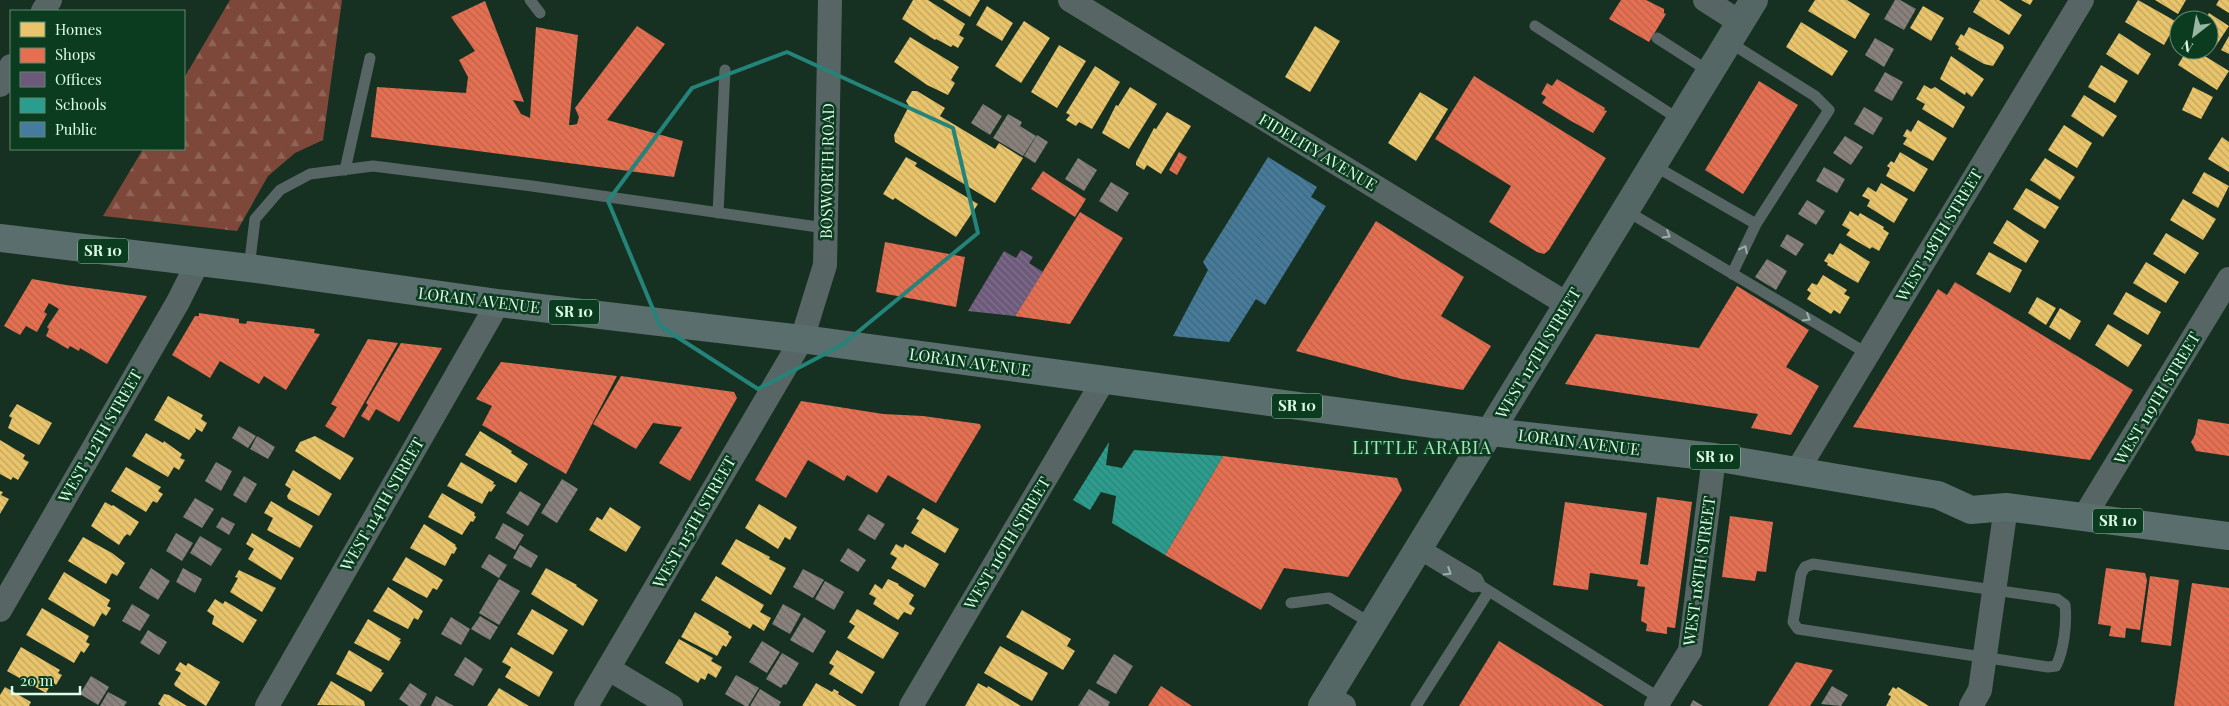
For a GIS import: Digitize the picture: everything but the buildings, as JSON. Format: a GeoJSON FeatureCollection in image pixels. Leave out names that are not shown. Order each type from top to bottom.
{"type":"FeatureCollection","features":[{"type":"Feature","properties":{"kind":"main road","name":"WEST 117TH STREET"},"geometry":{"type":"LineString","coordinates":[[1331,703],[1372,624],[1420,549],[1567,304],[1741,22]]}},
{"type":"Feature","properties":{"kind":"main road","name":"LORAIN AVENUE"},"geometry":{"type":"LineString","coordinates":[[0,238],[249,268],[498,303],[802,339],[1491,432],[1714,457],[1938,495],[1971,510],[2006,507],[2229,536]]}},
{"type":"Feature","properties":{"kind":"street","name":"BOSWORTH ROAD"},"geometry":{"type":"LineString","coordinates":[[802,339],[825,265],[830,0]]}},
{"type":"Feature","properties":{"kind":"street","name":"FIDELITY AVENUE"},"geometry":{"type":"LineString","coordinates":[[1070,0],[1567,304]]}},
{"type":"Feature","properties":{"kind":"street"},"geometry":{"type":"LineString","coordinates":[[1705,0],[1741,22]]}},
{"type":"Feature","properties":{"kind":"street","name":"WEST 118TH STREET"},"geometry":{"type":"LineString","coordinates":[[1797,471],[2082,0]]}},
{"type":"Feature","properties":{"kind":"street"},"geometry":{"type":"LineString","coordinates":[[0,85],[10,68]]}},
{"type":"Feature","properties":{"kind":"street","name":"WEST 112TH STREET"},"geometry":{"type":"LineString","coordinates":[[0,610],[173,311],[198,262]]}},
{"type":"Feature","properties":{"kind":"street","name":"WEST 119TH STREET"},"geometry":{"type":"LineString","coordinates":[[2084,517],[2229,279]]}},
{"type":"Feature","properties":{"kind":"street","name":"WEST 114TH STREET"},"geometry":{"type":"LineString","coordinates":[[267,706],[498,303]]}},
{"type":"Feature","properties":{"kind":"street","name":"WEST 115TH STREET"},"geometry":{"type":"LineString","coordinates":[[586,706],[802,339]]}},
{"type":"Feature","properties":{"kind":"street","name":"WEST 116TH STREET"},"geometry":{"type":"LineString","coordinates":[[912,706],[1103,381]]}},
{"type":"Feature","properties":{"kind":"street","name":"WEST 118TH STREET"},"geometry":{"type":"LineString","coordinates":[[1658,702],[1690,651],[1714,457]]}},
{"type":"Feature","properties":{"kind":"street"},"geometry":{"type":"LineString","coordinates":[[1970,706],[1980,690],[2006,507]]}},
{"type":"Feature","properties":{"kind":"street"},"geometry":{"type":"LineString","coordinates":[[609,668],[671,706]]}},
{"type":"Feature","properties":{"kind":"lane"},"geometry":{"type":"LineString","coordinates":[[530,0],[540,13]]}},
{"type":"Feature","properties":{"kind":"lane"},"geometry":{"type":"LineString","coordinates":[[1732,274],[1756,224],[1829,110],[1741,22]]}},
{"type":"Feature","properties":{"kind":"lane"},"geometry":{"type":"LineString","coordinates":[[1535,26],[1680,120]]}},
{"type":"Feature","properties":{"kind":"lane"},"geometry":{"type":"LineString","coordinates":[[1657,38],[1710,72]]}},
{"type":"Feature","properties":{"kind":"lane"},"geometry":{"type":"LineString","coordinates":[[345,170],[370,58]]}},
{"type":"Feature","properties":{"kind":"lane"},"geometry":{"type":"LineString","coordinates":[[718,214],[725,70]]}},
{"type":"Feature","properties":{"kind":"lane"},"geometry":{"type":"LineString","coordinates":[[1653,165],[1756,224]]}},
{"type":"Feature","properties":{"kind":"lane"},"geometry":{"type":"LineString","coordinates":[[249,268],[255,219],[280,190],[310,174],[373,166],[532,186],[825,228]]}},
{"type":"Feature","properties":{"kind":"lane"},"geometry":{"type":"LineString","coordinates":[[1625,210],[1868,354]]}},
{"type":"Feature","properties":{"kind":"lane"},"geometry":{"type":"LineString","coordinates":[[1420,549],[1473,587],[1485,589],[1658,702]]}},
{"type":"Feature","properties":{"kind":"lane"},"geometry":{"type":"LineString","coordinates":[[1813,564],[2057,599],[2065,605],[2066,614],[2060,658],[2056,666],[2048,667],[1985,659],[1805,632],[1798,629],[1794,622],[1801,574],[1805,567],[1813,564]]}},
{"type":"Feature","properties":{"kind":"lane"},"geometry":{"type":"LineString","coordinates":[[1416,706],[1485,589]]}},
{"type":"Feature","properties":{"kind":"lane"},"geometry":{"type":"LineString","coordinates":[[1291,603],[1329,598],[1372,624]]}},
{"type":"Feature","properties":{"kind":"highlighted area"},"geometry":{"type":"Polygon","coordinates":[[[787,52],[953,128],[978,233],[842,345],[758,389],[660,326],[608,201],[692,88],[787,52]]]}},
{"type":"Feature","properties":{"kind":"green space"},"geometry":{"type":"Polygon","coordinates":[[[230,0],[342,0],[323,140],[295,153],[268,176],[237,231],[103,216],[142,150],[185,150],[185,76],[230,0]]]}},
{"type":"Feature","properties":{"kind":"district","name":"LITTLE ARABIA"},"geometry":{"type":"Point","coordinates":[1422,448]}}]}
